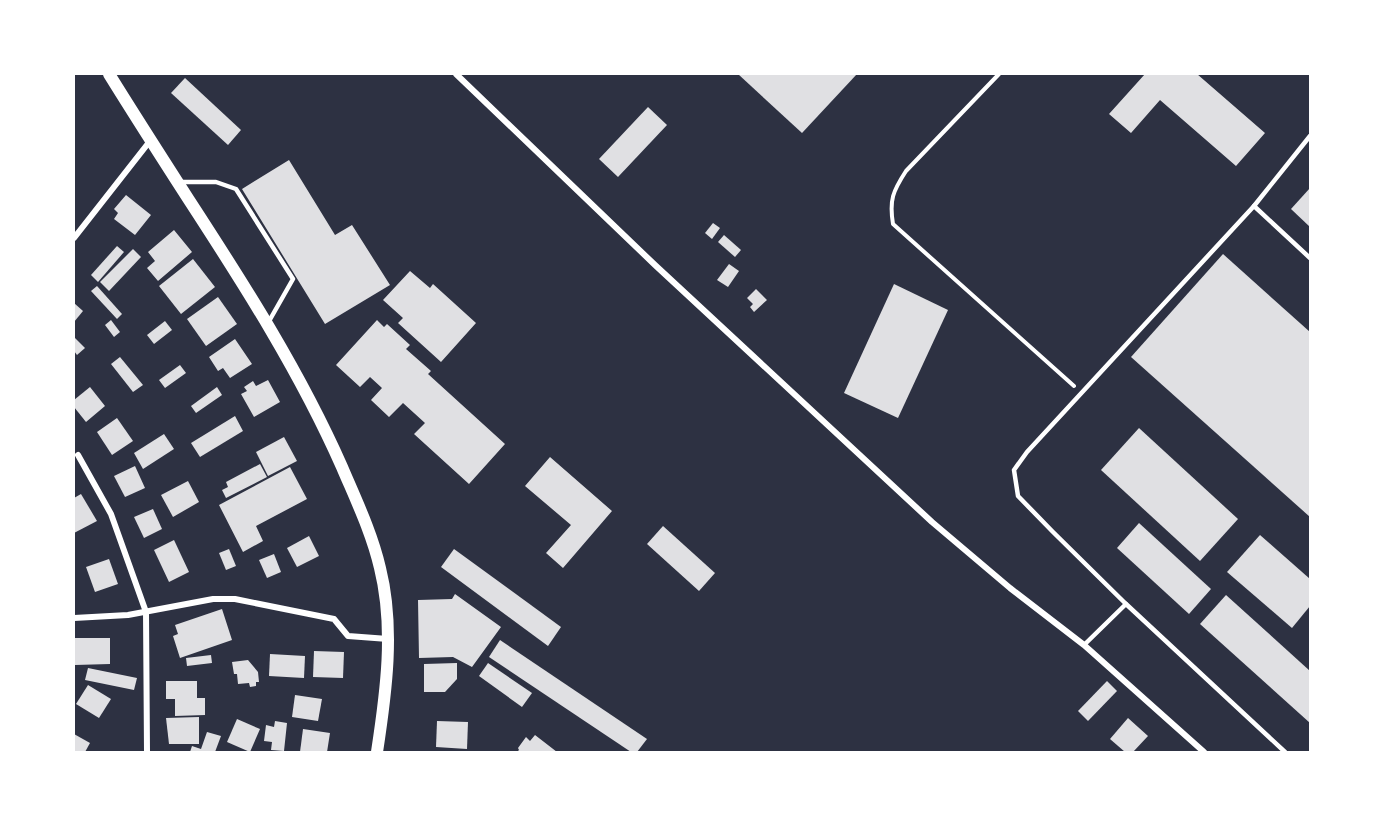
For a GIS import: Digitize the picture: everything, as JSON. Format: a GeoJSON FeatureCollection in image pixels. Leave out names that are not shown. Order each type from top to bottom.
{"type":"FeatureCollection","features":[{"type":"Feature","properties":{"kind":"main road"},"geometry":{"type":"LineString","coordinates":[[109,74],[268,323],[322,422],[368,527],[381,569],[388,639],[377,753]]}},
{"type":"Feature","properties":{"kind":"street"},"geometry":{"type":"LineString","coordinates":[[456,74],[655,265],[933,522],[1010,588],[1084,645],[1204,753]]}},
{"type":"Feature","properties":{"kind":"street"},"geometry":{"type":"LineString","coordinates":[[74,238],[151,140]]}},
{"type":"Feature","properties":{"kind":"street"},"geometry":{"type":"LineString","coordinates":[[78,455],[111,514],[146,612],[147,753]]}},
{"type":"Feature","properties":{"kind":"street"},"geometry":{"type":"LineString","coordinates":[[74,618],[128,615],[213,599],[235,599],[334,619],[348,636],[388,639]]}},
{"type":"Feature","properties":{"kind":"lane"},"geometry":{"type":"LineString","coordinates":[[1284,753],[1126,604],[1018,496],[1014,470],[1027,452],[1254,206],[1311,136]]}},
{"type":"Feature","properties":{"kind":"lane"},"geometry":{"type":"LineString","coordinates":[[177,182],[216,182],[236,189],[293,279],[268,323]]}},
{"type":"Feature","properties":{"kind":"lane"},"geometry":{"type":"LineString","coordinates":[[1254,206],[1311,258]]}},
{"type":"Feature","properties":{"kind":"lane"},"geometry":{"type":"LineString","coordinates":[[1084,645],[1126,604]]}},
{"type":"Feature","properties":{"kind":"path"},"geometry":{"type":"LineString","coordinates":[[999,74],[906,171],[895,188],[890,205],[893,224],[1082,393]]}},
{"type":"Feature","properties":{"kind":"building"},"geometry":{"type":"Polygon","coordinates":[[[738,74],[857,74],[802,133],[738,74]]]}},
{"type":"Feature","properties":{"kind":"building"},"geometry":{"type":"Polygon","coordinates":[[[1145,74],[1197,74],[1265,133],[1236,166],[1160,100],[1131,133],[1109,114],[1145,74]]]}},
{"type":"Feature","properties":{"kind":"building"},"geometry":{"type":"Polygon","coordinates":[[[185,78],[241,130],[228,145],[171,93],[185,78]]]}},
{"type":"Feature","properties":{"kind":"building"},"geometry":{"type":"Polygon","coordinates":[[[648,107],[667,125],[618,177],[599,159],[648,107]]]}},
{"type":"Feature","properties":{"kind":"building"},"geometry":{"type":"Polygon","coordinates":[[[289,160],[335,235],[352,225],[390,285],[325,324],[242,189],[289,160]]]}},
{"type":"Feature","properties":{"kind":"building"},"geometry":{"type":"Polygon","coordinates":[[[1310,188],[1310,227],[1291,209],[1310,188]]]}},
{"type":"Feature","properties":{"kind":"building"},"geometry":{"type":"Polygon","coordinates":[[[126,195],[151,215],[135,235],[114,219],[118,213],[114,209],[126,195]]]}},
{"type":"Feature","properties":{"kind":"building"},"geometry":{"type":"Polygon","coordinates":[[[713,223],[720,228],[712,239],[705,233],[713,223]]]}},
{"type":"Feature","properties":{"kind":"building"},"geometry":{"type":"Polygon","coordinates":[[[174,230],[192,252],[158,281],[147,268],[155,261],[148,252],[174,230]]]}},
{"type":"Feature","properties":{"kind":"building"},"geometry":{"type":"Polygon","coordinates":[[[724,235],[741,250],[735,257],[718,242],[724,235]]]}},
{"type":"Feature","properties":{"kind":"building"},"geometry":{"type":"Polygon","coordinates":[[[117,246],[124,252],[98,282],[91,275],[117,246]]]}},
{"type":"Feature","properties":{"kind":"building"},"geometry":{"type":"Polygon","coordinates":[[[133,249],[141,257],[109,291],[100,282],[133,249]]]}},
{"type":"Feature","properties":{"kind":"building"},"geometry":{"type":"Polygon","coordinates":[[[1223,254],[1310,332],[1310,517],[1131,357],[1223,254]]]}},
{"type":"Feature","properties":{"kind":"building"},"geometry":{"type":"Polygon","coordinates":[[[193,259],[215,287],[181,314],[159,286],[193,259]]]}},
{"type":"Feature","properties":{"kind":"building"},"geometry":{"type":"Polygon","coordinates":[[[729,264],[739,271],[728,287],[717,280],[729,264]]]}},
{"type":"Feature","properties":{"kind":"building"},"geometry":{"type":"Polygon","coordinates":[[[410,271],[430,288],[433,284],[476,323],[441,362],[398,323],[403,318],[383,300],[410,271]]]}},
{"type":"Feature","properties":{"kind":"building"},"geometry":{"type":"Polygon","coordinates":[[[894,284],[948,310],[898,418],[844,393],[894,284]]]}},
{"type":"Feature","properties":{"kind":"building"},"geometry":{"type":"Polygon","coordinates":[[[97,286],[122,314],[117,319],[91,291],[97,286]]]}},
{"type":"Feature","properties":{"kind":"building"},"geometry":{"type":"Polygon","coordinates":[[[756,289],[767,300],[754,312],[750,307],[753,304],[747,298],[756,289]]]}},
{"type":"Feature","properties":{"kind":"building"},"geometry":{"type":"Polygon","coordinates":[[[218,297],[237,324],[206,346],[187,319],[218,297]]]}},
{"type":"Feature","properties":{"kind":"building"},"geometry":{"type":"Polygon","coordinates":[[[74,303],[83,311],[74,322],[74,303]]]}},
{"type":"Feature","properties":{"kind":"building"},"geometry":{"type":"Polygon","coordinates":[[[111,320],[120,332],[114,337],[105,325],[111,320]]]}},
{"type":"Feature","properties":{"kind":"building"},"geometry":{"type":"Polygon","coordinates":[[[377,320],[384,327],[387,324],[410,345],[406,349],[431,371],[428,374],[505,444],[469,484],[414,434],[425,423],[403,403],[389,417],[371,400],[382,388],[370,377],[360,387],[336,365],[377,320]]]}},
{"type":"Feature","properties":{"kind":"building"},"geometry":{"type":"Polygon","coordinates":[[[165,321],[172,330],[154,344],[147,335],[165,321]]]}},
{"type":"Feature","properties":{"kind":"building"},"geometry":{"type":"Polygon","coordinates":[[[74,337],[85,348],[77,355],[74,351],[74,337]]]}},
{"type":"Feature","properties":{"kind":"building"},"geometry":{"type":"Polygon","coordinates":[[[235,339],[252,364],[230,378],[223,368],[218,371],[209,357],[235,339]]]}},
{"type":"Feature","properties":{"kind":"building"},"geometry":{"type":"Polygon","coordinates":[[[120,357],[143,385],[133,392],[111,364],[120,357]]]}},
{"type":"Feature","properties":{"kind":"building"},"geometry":{"type":"Polygon","coordinates":[[[180,365],[186,373],[165,388],[159,380],[180,365]]]}},
{"type":"Feature","properties":{"kind":"building"},"geometry":{"type":"Polygon","coordinates":[[[268,380],[280,402],[254,417],[241,394],[247,391],[244,387],[253,381],[256,386],[268,380]]]}},
{"type":"Feature","properties":{"kind":"building"},"geometry":{"type":"Polygon","coordinates":[[[90,387],[105,406],[86,422],[74,407],[74,400],[90,387]]]}},
{"type":"Feature","properties":{"kind":"building"},"geometry":{"type":"Polygon","coordinates":[[[217,387],[222,395],[196,413],[191,406],[217,387]]]}},
{"type":"Feature","properties":{"kind":"building"},"geometry":{"type":"Polygon","coordinates":[[[235,416],[243,431],[200,457],[191,443],[235,416]]]}},
{"type":"Feature","properties":{"kind":"building"},"geometry":{"type":"Polygon","coordinates":[[[117,418],[133,441],[112,455],[97,432],[117,418]]]}},
{"type":"Feature","properties":{"kind":"building"},"geometry":{"type":"Polygon","coordinates":[[[1139,428],[1238,519],[1200,561],[1101,470],[1139,428]]]}},
{"type":"Feature","properties":{"kind":"building"},"geometry":{"type":"Polygon","coordinates":[[[164,434],[174,449],[143,469],[134,453],[164,434]]]}},
{"type":"Feature","properties":{"kind":"building"},"geometry":{"type":"Polygon","coordinates":[[[284,437],[297,461],[268,476],[256,452],[284,437]]]}},
{"type":"Feature","properties":{"kind":"building"},"geometry":{"type":"Polygon","coordinates":[[[550,457],[612,511],[563,568],[546,553],[571,525],[525,486],[550,457]]]}},
{"type":"Feature","properties":{"kind":"building"},"geometry":{"type":"Polygon","coordinates":[[[260,464],[267,477],[226,498],[222,490],[228,487],[226,482],[260,464]]]}},
{"type":"Feature","properties":{"kind":"building"},"geometry":{"type":"Polygon","coordinates":[[[135,466],[145,488],[125,497],[114,476],[135,466]]]}},
{"type":"Feature","properties":{"kind":"building"},"geometry":{"type":"Polygon","coordinates":[[[290,467],[307,499],[256,526],[263,541],[243,552],[219,505],[290,467]]]}},
{"type":"Feature","properties":{"kind":"building"},"geometry":{"type":"Polygon","coordinates":[[[188,481],[199,502],[173,517],[161,495],[188,481]]]}},
{"type":"Feature","properties":{"kind":"building"},"geometry":{"type":"Polygon","coordinates":[[[81,494],[97,521],[74,533],[74,498],[81,494]]]}},
{"type":"Feature","properties":{"kind":"building"},"geometry":{"type":"Polygon","coordinates":[[[153,509],[162,529],[144,538],[134,517],[153,509]]]}},
{"type":"Feature","properties":{"kind":"building"},"geometry":{"type":"Polygon","coordinates":[[[1139,523],[1211,589],[1189,614],[1117,548],[1139,523]]]}},
{"type":"Feature","properties":{"kind":"building"},"geometry":{"type":"Polygon","coordinates":[[[663,526],[715,573],[699,591],[647,544],[663,526]]]}},
{"type":"Feature","properties":{"kind":"building"},"geometry":{"type":"Polygon","coordinates":[[[1260,535],[1310,579],[1310,606],[1292,628],[1227,572],[1260,535]]]}},
{"type":"Feature","properties":{"kind":"building"},"geometry":{"type":"Polygon","coordinates":[[[309,536],[319,556],[297,567],[287,548],[309,536]]]}},
{"type":"Feature","properties":{"kind":"building"},"geometry":{"type":"Polygon","coordinates":[[[174,540],[189,572],[169,582],[154,550],[174,540]]]}},
{"type":"Feature","properties":{"kind":"building"},"geometry":{"type":"Polygon","coordinates":[[[229,549],[236,566],[226,570],[219,553],[229,549]]]}},
{"type":"Feature","properties":{"kind":"building"},"geometry":{"type":"Polygon","coordinates":[[[454,549],[561,627],[548,646],[441,567],[454,549]]]}},
{"type":"Feature","properties":{"kind":"building"},"geometry":{"type":"Polygon","coordinates":[[[274,554],[281,572],[267,578],[259,560],[274,554]]]}},
{"type":"Feature","properties":{"kind":"building"},"geometry":{"type":"Polygon","coordinates":[[[109,559],[118,584],[95,592],[86,567],[109,559]]]}},
{"type":"Feature","properties":{"kind":"building"},"geometry":{"type":"Polygon","coordinates":[[[455,594],[501,627],[472,667],[453,657],[419,658],[418,600],[452,599],[455,594]]]}},
{"type":"Feature","properties":{"kind":"building"},"geometry":{"type":"Polygon","coordinates":[[[1226,595],[1310,671],[1310,723],[1200,624],[1226,595]]]}},
{"type":"Feature","properties":{"kind":"building"},"geometry":{"type":"Polygon","coordinates":[[[222,609],[232,640],[180,658],[173,636],[178,634],[175,625],[222,609]]]}},
{"type":"Feature","properties":{"kind":"building"},"geometry":{"type":"Polygon","coordinates":[[[75,638],[110,638],[110,664],[75,665],[75,638]]]}},
{"type":"Feature","properties":{"kind":"building"},"geometry":{"type":"Polygon","coordinates":[[[500,640],[647,739],[637,752],[631,752],[489,657],[500,640]]]}},
{"type":"Feature","properties":{"kind":"building"},"geometry":{"type":"Polygon","coordinates":[[[314,651],[344,652],[343,678],[313,677],[314,651]]]}},
{"type":"Feature","properties":{"kind":"building"},"geometry":{"type":"Polygon","coordinates":[[[270,654],[305,656],[304,678],[269,676],[270,654]]]}},
{"type":"Feature","properties":{"kind":"building"},"geometry":{"type":"Polygon","coordinates":[[[211,655],[212,663],[187,666],[186,658],[211,655]]]}},
{"type":"Feature","properties":{"kind":"building"},"geometry":{"type":"Polygon","coordinates":[[[248,660],[258,672],[259,682],[256,682],[256,686],[250,687],[249,683],[238,684],[237,674],[234,674],[232,662],[248,660]]]}},
{"type":"Feature","properties":{"kind":"building"},"geometry":{"type":"Polygon","coordinates":[[[457,663],[457,679],[445,692],[424,692],[424,664],[457,663]]]}},
{"type":"Feature","properties":{"kind":"building"},"geometry":{"type":"Polygon","coordinates":[[[488,663],[532,693],[522,707],[479,676],[488,663]]]}},
{"type":"Feature","properties":{"kind":"building"},"geometry":{"type":"Polygon","coordinates":[[[88,668],[137,678],[134,690],[85,680],[88,668]]]}},
{"type":"Feature","properties":{"kind":"building"},"geometry":{"type":"Polygon","coordinates":[[[166,681],[197,681],[197,698],[205,698],[205,715],[175,716],[175,699],[166,699],[166,681]]]}},
{"type":"Feature","properties":{"kind":"building"},"geometry":{"type":"Polygon","coordinates":[[[1107,681],[1117,691],[1088,721],[1078,711],[1107,681]]]}},
{"type":"Feature","properties":{"kind":"building"},"geometry":{"type":"Polygon","coordinates":[[[88,685],[111,699],[99,718],[76,704],[88,685]]]}},
{"type":"Feature","properties":{"kind":"building"},"geometry":{"type":"Polygon","coordinates":[[[295,695],[322,699],[318,721],[292,717],[295,695]]]}},
{"type":"Feature","properties":{"kind":"building"},"geometry":{"type":"Polygon","coordinates":[[[199,717],[199,744],[169,744],[166,718],[199,717]]]}},
{"type":"Feature","properties":{"kind":"building"},"geometry":{"type":"Polygon","coordinates":[[[1128,718],[1148,736],[1133,752],[1125,752],[1110,739],[1128,718]]]}},
{"type":"Feature","properties":{"kind":"building"},"geometry":{"type":"Polygon","coordinates":[[[237,719],[260,729],[250,752],[227,742],[237,719]]]}},
{"type":"Feature","properties":{"kind":"building"},"geometry":{"type":"Polygon","coordinates":[[[275,721],[287,723],[284,751],[271,750],[272,742],[264,741],[266,725],[274,727],[275,721]]]}},
{"type":"Feature","properties":{"kind":"building"},"geometry":{"type":"Polygon","coordinates":[[[437,721],[468,722],[467,749],[436,747],[437,721]]]}},
{"type":"Feature","properties":{"kind":"building"},"geometry":{"type":"Polygon","coordinates":[[[303,729],[330,733],[327,752],[300,752],[303,729]]]}},
{"type":"Feature","properties":{"kind":"building"},"geometry":{"type":"Polygon","coordinates":[[[207,732],[221,736],[215,752],[190,752],[192,746],[201,749],[207,732]]]}},
{"type":"Feature","properties":{"kind":"building"},"geometry":{"type":"Polygon","coordinates":[[[74,734],[90,743],[85,752],[74,752],[74,734]]]}},
{"type":"Feature","properties":{"kind":"building"},"geometry":{"type":"Polygon","coordinates":[[[535,735],[557,752],[517,752],[526,737],[530,741],[535,735]]]}}]}
